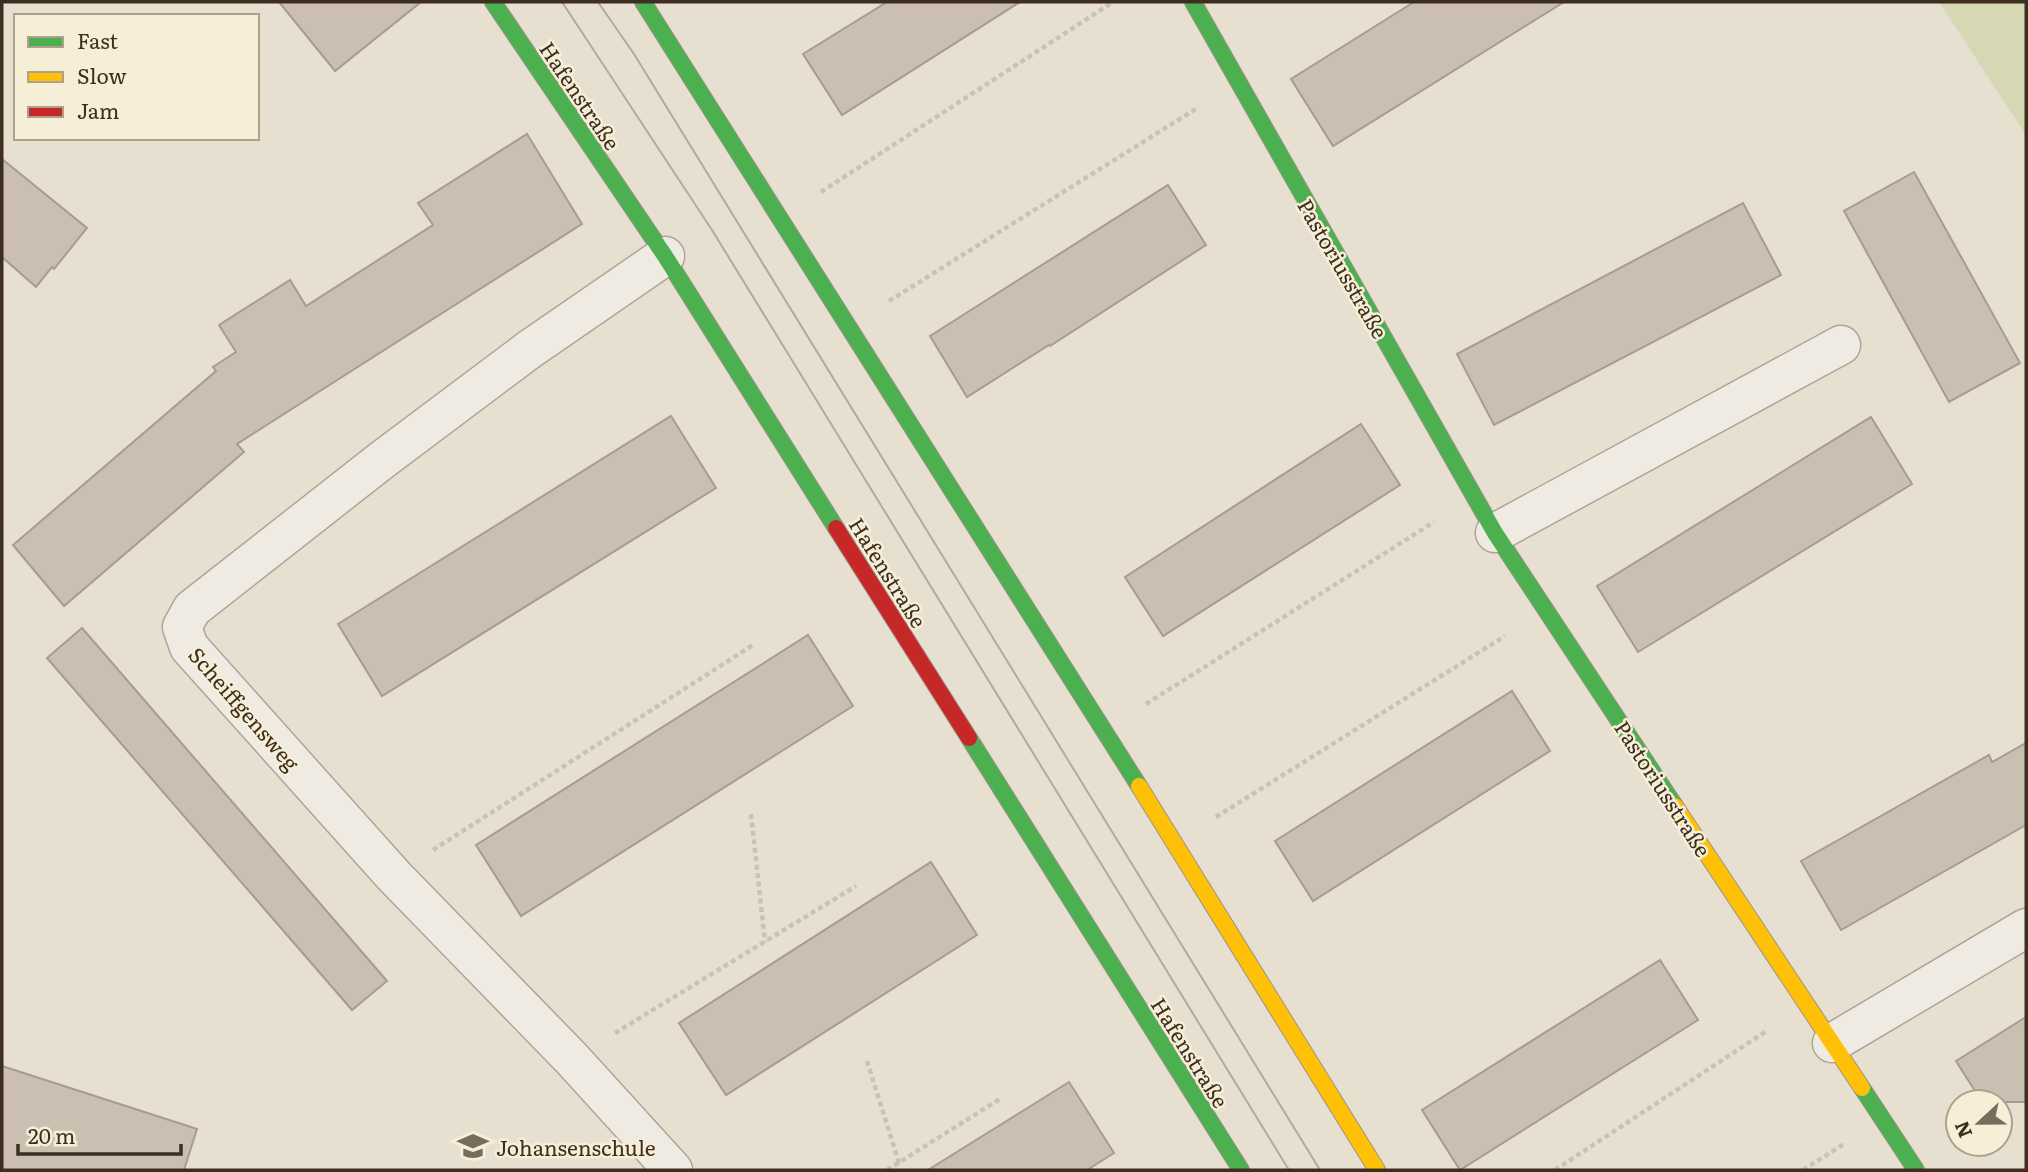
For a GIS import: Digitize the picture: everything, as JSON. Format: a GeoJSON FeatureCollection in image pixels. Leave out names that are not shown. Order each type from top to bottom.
{"type":"FeatureCollection","features":[{"type":"Feature","properties":{"kind":"main road","name":"Hafenstraße"},"geometry":{"type":"LineString","coordinates":[[493,2],[665,256],[1241,1170]]}},
{"type":"Feature","properties":{"kind":"main road"},"geometry":{"type":"LineString","coordinates":[[643,2],[1105,730],[1377,1170]]}},
{"type":"Feature","properties":{"kind":"main road","name":"Pastoriusstraße"},"geometry":{"type":"LineString","coordinates":[[1193,2],[1495,533],[1916,1170]]}},
{"type":"Feature","properties":{"kind":"street","name":"Scheiffgensweg"},"geometry":{"type":"LineString","coordinates":[[665,256],[530,349],[382,460],[192,609],[182,627],[189,647],[394,876],[572,1059],[673,1170]]}},
{"type":"Feature","properties":{"kind":"street"},"geometry":{"type":"LineString","coordinates":[[1495,533],[1842,345]]}},
{"type":"Feature","properties":{"kind":"street"},"geometry":{"type":"LineString","coordinates":[[1832,1043],[2026,928]]}},
{"type":"Feature","properties":{"kind":"path"},"geometry":{"type":"LineString","coordinates":[[821,192],[1113,2]]}},
{"type":"Feature","properties":{"kind":"path"},"geometry":{"type":"LineString","coordinates":[[888,302],[1239,82]]}},
{"type":"Feature","properties":{"kind":"path"},"geometry":{"type":"LineString","coordinates":[[1139,708],[1474,497]]}},
{"type":"Feature","properties":{"kind":"path"},"geometry":{"type":"LineString","coordinates":[[1209,821],[1546,610]]}},
{"type":"Feature","properties":{"kind":"path"},"geometry":{"type":"LineString","coordinates":[[394,876],[752,645]]}},
{"type":"Feature","properties":{"kind":"path"},"geometry":{"type":"LineString","coordinates":[[751,814],[765,942]]}},
{"type":"Feature","properties":{"kind":"path"},"geometry":{"type":"LineString","coordinates":[[572,1059],[856,886]]}},
{"type":"Feature","properties":{"kind":"path"},"geometry":{"type":"LineString","coordinates":[[1555,1170],[1807,1005]]}},
{"type":"Feature","properties":{"kind":"path"},"geometry":{"type":"LineString","coordinates":[[867,1061],[899,1163]]}},
{"type":"Feature","properties":{"kind":"path"},"geometry":{"type":"LineString","coordinates":[[887,1170],[1000,1100]]}},
{"type":"Feature","properties":{"kind":"green space"},"geometry":{"type":"Polygon","coordinates":[[[1939,2],[2026,2],[2026,135],[1939,2]]]}},
{"type":"Feature","properties":{"kind":"building"},"geometry":{"type":"Polygon","coordinates":[[[279,2],[421,2],[335,71],[279,2]]]}},
{"type":"Feature","properties":{"kind":"building"},"geometry":{"type":"Polygon","coordinates":[[[887,2],[1020,2],[842,115],[803,54],[887,2]]]}},
{"type":"Feature","properties":{"kind":"building"},"geometry":{"type":"Polygon","coordinates":[[[1414,2],[1564,2],[1333,146],[1291,79],[1414,2]]]}},
{"type":"Feature","properties":{"kind":"building"},"geometry":{"type":"Polygon","coordinates":[[[527,134],[582,224],[237,444],[244,452],[64,606],[13,545],[216,371],[213,367],[236,352],[219,325],[290,280],[306,306],[433,225],[418,203],[527,134]]]}},
{"type":"Feature","properties":{"kind":"building"},"geometry":{"type":"Polygon","coordinates":[[[2,159],[87,228],[36,287],[2,257],[2,159]]]}},
{"type":"Feature","properties":{"kind":"building"},"geometry":{"type":"Polygon","coordinates":[[[1914,172],[2020,363],[1949,402],[1844,211],[1914,172]]]}},
{"type":"Feature","properties":{"kind":"building"},"geometry":{"type":"Polygon","coordinates":[[[1168,185],[1206,245],[967,397],[930,336],[1168,185]]]}},
{"type":"Feature","properties":{"kind":"building"},"geometry":{"type":"Polygon","coordinates":[[[1743,203],[1781,275],[1494,425],[1457,354],[1743,203]]]}},
{"type":"Feature","properties":{"kind":"building"},"geometry":{"type":"Polygon","coordinates":[[[671,416],[716,488],[382,696],[338,624],[671,416]]]}},
{"type":"Feature","properties":{"kind":"building"},"geometry":{"type":"Polygon","coordinates":[[[1871,417],[1912,484],[1638,652],[1597,586],[1871,417]]]}},
{"type":"Feature","properties":{"kind":"building"},"geometry":{"type":"Polygon","coordinates":[[[1361,424],[1400,485],[1163,636],[1125,577],[1361,424]]]}},
{"type":"Feature","properties":{"kind":"building"},"geometry":{"type":"Polygon","coordinates":[[[82,628],[387,981],[352,1010],[47,658],[82,628]]]}},
{"type":"Feature","properties":{"kind":"building"},"geometry":{"type":"Polygon","coordinates":[[[808,635],[853,706],[521,916],[476,845],[808,635]]]}},
{"type":"Feature","properties":{"kind":"building"},"geometry":{"type":"Polygon","coordinates":[[[1512,691],[1550,751],[1313,901],[1275,841],[1512,691]]]}},
{"type":"Feature","properties":{"kind":"building"},"geometry":{"type":"Polygon","coordinates":[[[2026,743],[2026,825],[1841,930],[1801,861],[1989,755],[1992,762],[2026,743]]]}},
{"type":"Feature","properties":{"kind":"building"},"geometry":{"type":"Polygon","coordinates":[[[931,862],[977,935],[726,1095],[679,1023],[931,862]]]}},
{"type":"Feature","properties":{"kind":"building"},"geometry":{"type":"Polygon","coordinates":[[[1660,960],[1698,1020],[1460,1170],[1422,1110],[1660,960]]]}},
{"type":"Feature","properties":{"kind":"building"},"geometry":{"type":"Polygon","coordinates":[[[2026,1017],[2026,1102],[2014,1102],[2014,1088],[1973,1088],[1956,1061],[2026,1017]]]}},
{"type":"Feature","properties":{"kind":"building"},"geometry":{"type":"Polygon","coordinates":[[[2,1066],[197,1129],[184,1170],[2,1170],[2,1066]]]}},
{"type":"Feature","properties":{"kind":"building"},"geometry":{"type":"Polygon","coordinates":[[[1069,1082],[1114,1153],[1087,1170],[928,1170],[1069,1082]]]}},
{"type":"Feature","properties":{"kind":"tram line"},"geometry":{"type":"LineString","coordinates":[[562,2],[712,230],[1289,1170]]}},
{"type":"Feature","properties":{"kind":"tram line"},"geometry":{"type":"LineString","coordinates":[[598,2],[634,54],[1320,1170]]}},
{"type":"Feature","properties":{"kind":"traffic: fast"},"geometry":{"type":"LineString","coordinates":[[493,2],[665,256],[836,528]]}},
{"type":"Feature","properties":{"kind":"traffic: fast"},"geometry":{"type":"LineString","coordinates":[[643,2],[1139,786]]}},
{"type":"Feature","properties":{"kind":"traffic: fast"},"geometry":{"type":"LineString","coordinates":[[1193,2],[1495,533],[1675,806]]}},
{"type":"Feature","properties":{"kind":"traffic: fast"},"geometry":{"type":"LineString","coordinates":[[969,738],[1241,1170]]}},
{"type":"Feature","properties":{"kind":"traffic: fast"},"geometry":{"type":"LineString","coordinates":[[1862,1088],[1916,1170]]}},
{"type":"Feature","properties":{"kind":"traffic: slow"},"geometry":{"type":"LineString","coordinates":[[1139,786],[1377,1170]]}},
{"type":"Feature","properties":{"kind":"traffic: slow"},"geometry":{"type":"LineString","coordinates":[[1675,806],[1862,1088]]}},
{"type":"Feature","properties":{"kind":"traffic: jam"},"geometry":{"type":"LineString","coordinates":[[836,528],[969,738]]}},
{"type":"Feature","properties":{"kind":"place","name":"Johansenschule"},"geometry":{"type":"Point","coordinates":[473,1146]}}]}
